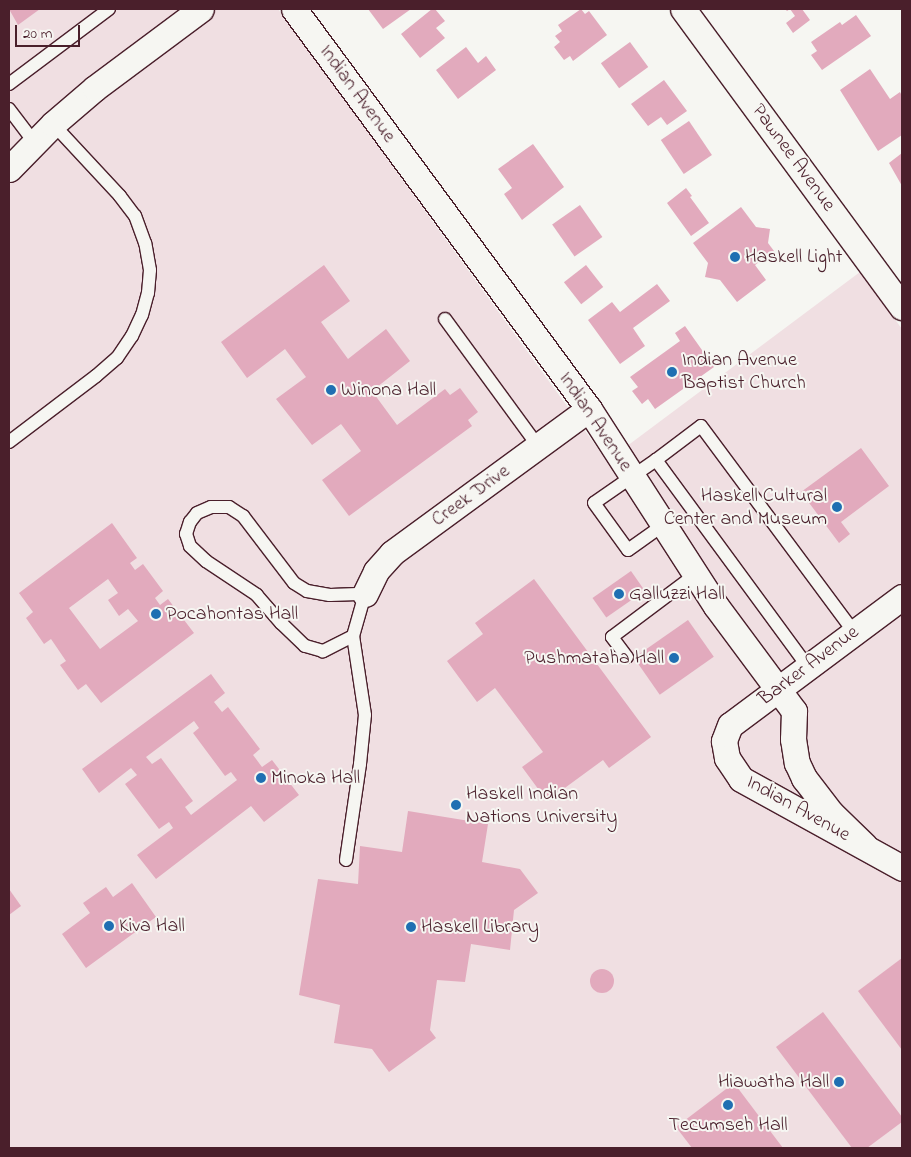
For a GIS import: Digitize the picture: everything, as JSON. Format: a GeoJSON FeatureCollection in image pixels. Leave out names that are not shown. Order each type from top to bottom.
{"type":"FeatureCollection","features":[{"type":"Feature","properties":{"kind":"street"},"geometry":{"type":"LineString","coordinates":[[9,169],[53,124],[95,88],[201,9]]}},
{"type":"Feature","properties":{"kind":"street","name":"Indian Avenue"},"geometry":{"type":"LineString","coordinates":[[294,9],[589,409],[716,606],[794,711],[793,739],[797,763],[804,778],[831,813],[865,846]]}},
{"type":"Feature","properties":{"kind":"street","name":"Pawnee Avenue"},"geometry":{"type":"LineString","coordinates":[[683,9],[902,307]]}},
{"type":"Feature","properties":{"kind":"street","name":"Creek Drive"},"geometry":{"type":"LineString","coordinates":[[365,594],[376,571],[392,553],[589,409]]}},
{"type":"Feature","properties":{"kind":"street","name":"Barker Avenue"},"geometry":{"type":"LineString","coordinates":[[724,741],[730,725],[902,597]]}},
{"type":"Feature","properties":{"kind":"street","name":"Indian Avenue"},"geometry":{"type":"LineString","coordinates":[[724,741],[727,758],[741,779],[902,868]]}},
{"type":"Feature","properties":{"kind":"lane"},"geometry":{"type":"LineString","coordinates":[[9,84],[109,9]]}},
{"type":"Feature","properties":{"kind":"lane"},"geometry":{"type":"LineString","coordinates":[[9,109],[34,142]]}},
{"type":"Feature","properties":{"kind":"lane"},"geometry":{"type":"LineString","coordinates":[[9,442],[117,358],[132,336],[142,315],[148,293],[150,270],[145,243],[135,216],[120,196],[53,124]]}},
{"type":"Feature","properties":{"kind":"lane"},"geometry":{"type":"LineString","coordinates":[[445,319],[538,446]]}},
{"type":"Feature","properties":{"kind":"lane"},"geometry":{"type":"LineString","coordinates":[[663,525],[628,550],[594,503],[633,477],[701,426],[854,632]]}},
{"type":"Feature","properties":{"kind":"lane"},"geometry":{"type":"LineString","coordinates":[[656,460],[808,667]]}},
{"type":"Feature","properties":{"kind":"lane"},"geometry":{"type":"LineString","coordinates":[[346,860],[360,764],[364,715],[353,636],[365,594],[306,592],[294,583],[243,516],[229,507],[211,507],[197,513],[190,522],[186,534],[190,546],[206,561],[257,595],[281,623],[305,646],[323,651],[353,636]]}},
{"type":"Feature","properties":{"kind":"lane"},"geometry":{"type":"LineString","coordinates":[[627,657],[612,637],[696,574]]}},
{"type":"Feature","properties":{"kind":"shaded area","name":"Haskell Indian Nations University"},"geometry":{"type":"Polygon","coordinates":[[[9,9],[278,9],[607,461],[860,272],[902,329],[902,1148],[9,1148],[9,9]]]}},
{"type":"Feature","properties":{"kind":"building"},"geometry":{"type":"Polygon","coordinates":[[[9,9],[40,9],[18,25],[9,9]]]}},
{"type":"Feature","properties":{"kind":"building"},"geometry":{"type":"Polygon","coordinates":[[[368,9],[411,9],[383,29],[368,9]]]}},
{"type":"Feature","properties":{"kind":"building"},"geometry":{"type":"Polygon","coordinates":[[[432,9],[435,9],[445,21],[436,28],[445,38],[420,58],[401,34],[432,9]]]}},
{"type":"Feature","properties":{"kind":"building"},"geometry":{"type":"Polygon","coordinates":[[[581,9],[585,14],[589,11],[607,35],[573,61],[570,56],[564,60],[554,47],[560,42],[555,36],[562,31],[558,25],[581,9]]]}},
{"type":"Feature","properties":{"kind":"building"},"geometry":{"type":"Polygon","coordinates":[[[790,9],[802,9],[810,20],[793,33],[786,23],[795,16],[790,9]]]}},
{"type":"Feature","properties":{"kind":"building"},"geometry":{"type":"Polygon","coordinates":[[[856,15],[871,36],[822,70],[811,55],[817,51],[811,42],[840,22],[842,25],[856,15]]]}},
{"type":"Feature","properties":{"kind":"building"},"geometry":{"type":"Polygon","coordinates":[[[630,42],[648,67],[619,88],[601,63],[630,42]]]}},
{"type":"Feature","properties":{"kind":"building"},"geometry":{"type":"Polygon","coordinates":[[[466,47],[478,63],[486,56],[496,70],[458,99],[436,70],[466,47]]]}},
{"type":"Feature","properties":{"kind":"building"},"geometry":{"type":"Polygon","coordinates":[[[870,69],[890,99],[900,92],[902,96],[902,135],[878,151],[840,90],[870,69]]]}},
{"type":"Feature","properties":{"kind":"building"},"geometry":{"type":"Polygon","coordinates":[[[664,80],[687,111],[667,125],[661,117],[648,126],[631,104],[664,80]]]}},
{"type":"Feature","properties":{"kind":"building"},"geometry":{"type":"Polygon","coordinates":[[[689,121],[712,155],[684,174],[661,140],[689,121]]]}},
{"type":"Feature","properties":{"kind":"building"},"geometry":{"type":"Polygon","coordinates":[[[533,144],[564,187],[522,220],[504,194],[512,188],[498,169],[533,144]]]}},
{"type":"Feature","properties":{"kind":"building"},"geometry":{"type":"Polygon","coordinates":[[[902,153],[902,186],[889,163],[902,153]]]}},
{"type":"Feature","properties":{"kind":"building"},"geometry":{"type":"Polygon","coordinates":[[[686,188],[692,196],[690,197],[709,223],[691,236],[667,203],[686,188]]]}},
{"type":"Feature","properties":{"kind":"building"},"geometry":{"type":"Polygon","coordinates":[[[580,205],[602,237],[575,256],[552,225],[580,205]]]}},
{"type":"Feature","properties":{"kind":"building","name":"Haskell Light"},"geometry":{"type":"Polygon","coordinates":[[[741,207],[756,227],[770,229],[768,243],[774,251],[755,265],[766,280],[737,302],[720,280],[705,277],[708,263],[693,243],[741,207]]]}},
{"type":"Feature","properties":{"kind":"building","name":"Winona Hall"},"geometry":{"type":"Polygon","coordinates":[[[324,265],[350,301],[321,322],[348,359],[386,329],[410,361],[372,391],[397,425],[445,389],[450,395],[460,388],[478,412],[468,420],[472,426],[349,516],[322,480],[361,451],[341,424],[312,445],[276,399],[306,377],[285,349],[247,378],[221,342],[324,265]]]}},
{"type":"Feature","properties":{"kind":"building"},"geometry":{"type":"Polygon","coordinates":[[[586,265],[603,287],[581,304],[564,282],[586,265]]]}},
{"type":"Feature","properties":{"kind":"building"},"geometry":{"type":"Polygon","coordinates":[[[657,284],[670,301],[633,328],[645,346],[620,364],[588,320],[612,302],[620,312],[657,284]]]}},
{"type":"Feature","properties":{"kind":"building","name":"Indian Avenue Baptist Church"},"geometry":{"type":"Polygon","coordinates":[[[685,326],[714,367],[655,409],[648,399],[642,404],[632,391],[638,387],[630,377],[680,341],[675,333],[685,326]]]}},
{"type":"Feature","properties":{"kind":"building","name":"Haskell Cultural Center and Museum"},"geometry":{"type":"Polygon","coordinates":[[[861,448],[889,486],[841,522],[850,534],[839,543],[801,492],[861,448]]]}},
{"type":"Feature","properties":{"kind":"building","name":"Pocahontas Hall"},"geometry":{"type":"Polygon","coordinates":[[[112,523],[137,558],[130,563],[135,570],[143,564],[163,591],[155,598],[160,605],[168,599],[194,633],[101,703],[86,684],[78,690],[60,665],[66,661],[51,639],[44,644],[26,618],[33,612],[19,593],[112,523]],[[108,579],[69,608],[100,649],[138,621],[128,609],[119,616],[108,600],[118,593],[108,579]]]}},
{"type":"Feature","properties":{"kind":"building","name":"Galluzzi Hall"},"geometry":{"type":"Polygon","coordinates":[[[631,571],[645,591],[606,618],[592,598],[631,571]]]}},
{"type":"Feature","properties":{"kind":"building"},"geometry":{"type":"Polygon","coordinates":[[[534,579],[651,737],[609,768],[603,760],[547,801],[522,767],[543,752],[495,688],[477,702],[447,661],[483,634],[475,623],[534,579]]]}},
{"type":"Feature","properties":{"kind":"building","name":"Pushmataha Hall"},"geometry":{"type":"Polygon","coordinates":[[[688,620],[714,657],[660,695],[634,658],[688,620]]]}},
{"type":"Feature","properties":{"kind":"building","name":"Minoka Hall"},"geometry":{"type":"Polygon","coordinates":[[[211,674],[225,693],[214,702],[222,712],[228,707],[260,749],[253,755],[262,767],[272,760],[299,795],[264,822],[251,806],[156,879],[137,855],[173,828],[169,822],[159,829],[125,784],[137,775],[131,768],[99,793],[82,769],[211,674]],[[194,721],[146,757],[152,764],[161,758],[193,801],[185,807],[191,815],[237,780],[231,772],[225,776],[193,733],[199,728],[194,721]]]}},
{"type":"Feature","properties":{"kind":"building","name":"Haskell Library"},"geometry":{"type":"Polygon","coordinates":[[[408,811],[488,824],[482,862],[520,869],[538,893],[514,910],[510,950],[471,944],[465,982],[437,980],[430,1030],[436,1038],[389,1072],[372,1049],[334,1043],[340,1005],[299,995],[318,879],[358,884],[360,846],[402,852],[408,811]]]}},
{"type":"Feature","properties":{"kind":"building","name":"Kiva Hall"},"geometry":{"type":"Polygon","coordinates":[[[132,883],[156,917],[86,968],[62,934],[90,913],[83,903],[106,887],[113,897],[132,883]]]}},
{"type":"Feature","properties":{"kind":"building"},"geometry":{"type":"Polygon","coordinates":[[[9,889],[21,906],[9,915],[9,889]]]}},
{"type":"Feature","properties":{"kind":"building"},"geometry":{"type":"Polygon","coordinates":[[[902,958],[902,1050],[858,991],[902,958]]]}},
{"type":"Feature","properties":{"kind":"building"},"geometry":{"type":"Polygon","coordinates":[[[602,969],[607,970],[613,976],[613,986],[607,992],[602,993],[597,992],[591,986],[590,981],[591,976],[597,970],[602,969]]]}},
{"type":"Feature","properties":{"kind":"building","name":"Hiawatha Hall"},"geometry":{"type":"Polygon","coordinates":[[[823,1012],[902,1117],[902,1122],[867,1148],[852,1148],[776,1047],[823,1012]]]}},
{"type":"Feature","properties":{"kind":"building","name":"Tecumseh Hall"},"geometry":{"type":"Polygon","coordinates":[[[734,1083],[783,1148],[692,1148],[676,1127],[734,1083]]]}},
{"type":"Feature","properties":{"kind":"place","name":"Haskell Light"},"geometry":{"type":"Point","coordinates":[735,257]}},
{"type":"Feature","properties":{"kind":"place","name":"Indian Avenue Baptist Church"},"geometry":{"type":"Point","coordinates":[672,372]}},
{"type":"Feature","properties":{"kind":"place","name":"Winona Hall"},"geometry":{"type":"Point","coordinates":[331,390]}},
{"type":"Feature","properties":{"kind":"place","name":"Haskell Cultural Center and Museum"},"geometry":{"type":"Point","coordinates":[837,507]}},
{"type":"Feature","properties":{"kind":"place","name":"Galluzzi Hall"},"geometry":{"type":"Point","coordinates":[619,594]}},
{"type":"Feature","properties":{"kind":"place","name":"Pocahontas Hall"},"geometry":{"type":"Point","coordinates":[156,614]}},
{"type":"Feature","properties":{"kind":"place","name":"Pushmataha Hall"},"geometry":{"type":"Point","coordinates":[674,658]}},
{"type":"Feature","properties":{"kind":"place","name":"Minoka Hall"},"geometry":{"type":"Point","coordinates":[261,778]}},
{"type":"Feature","properties":{"kind":"place","name":"Haskell Indian Nations University"},"geometry":{"type":"Point","coordinates":[456,805]}},
{"type":"Feature","properties":{"kind":"place","name":"Kiva Hall"},"geometry":{"type":"Point","coordinates":[109,926]}},
{"type":"Feature","properties":{"kind":"place","name":"Haskell Library"},"geometry":{"type":"Point","coordinates":[411,927]}},
{"type":"Feature","properties":{"kind":"place","name":"Hiawatha Hall"},"geometry":{"type":"Point","coordinates":[839,1082]}},
{"type":"Feature","properties":{"kind":"place","name":"Tecumseh Hall"},"geometry":{"type":"Point","coordinates":[728,1105]}}]}
